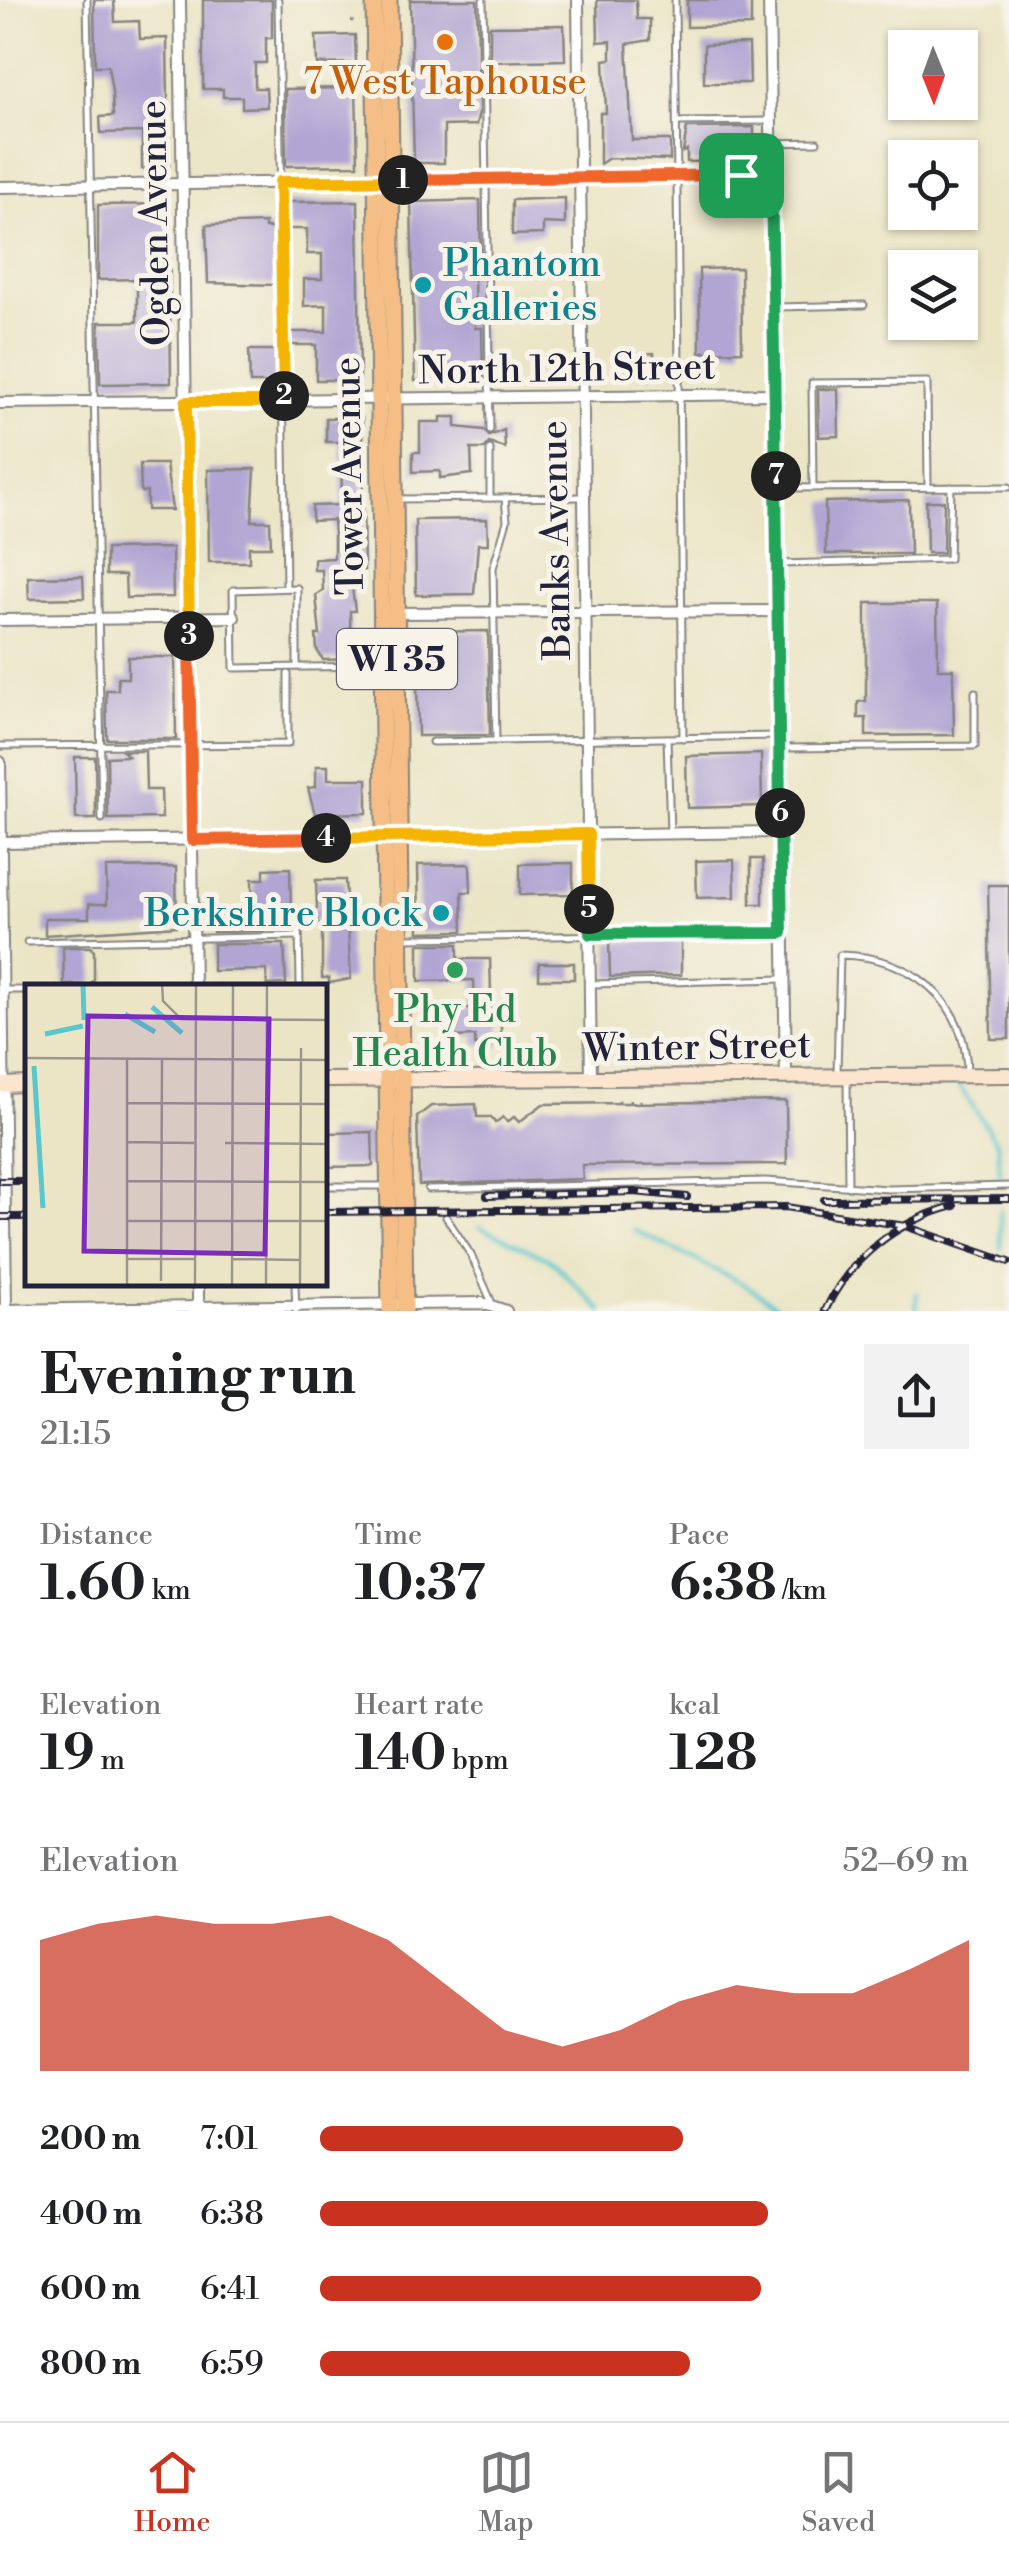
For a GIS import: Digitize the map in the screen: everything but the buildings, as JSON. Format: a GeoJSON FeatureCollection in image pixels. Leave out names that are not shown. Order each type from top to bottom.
{"type":"FeatureCollection","features":[{"type":"Feature","properties":{"kind":"main road","name":"Tower Avenue"},"geometry":{"type":"LineString","coordinates":[[374,0],[383,180],[398,1307]]}},
{"type":"Feature","properties":{"kind":"main road","name":"Tower Avenue"},"geometry":{"type":"LineString","coordinates":[[383,180],[389,0]]}},
{"type":"Feature","properties":{"kind":"main road","name":"Tower Avenue"},"geometry":{"type":"LineString","coordinates":[[387,401],[395,500],[390,613],[383,666],[402,938],[389,1186],[398,1307]]}},
{"type":"Feature","properties":{"kind":"street","name":"Ogden Avenue"},"geometry":{"type":"LineString","coordinates":[[180,0],[194,984]]}},
{"type":"Feature","properties":{"kind":"street","name":"Banks Avenue"},"geometry":{"type":"LineString","coordinates":[[578,0],[591,1080]]}},
{"type":"Feature","properties":{"kind":"street"},"geometry":{"type":"LineString","coordinates":[[769,0],[786,1077]]}},
{"type":"Feature","properties":{"kind":"street"},"geometry":{"type":"LineString","coordinates":[[0,187],[771,175]]}},
{"type":"Feature","properties":{"kind":"street","name":"North 12th Street"},"geometry":{"type":"LineString","coordinates":[[0,404],[776,394]]}},
{"type":"Feature","properties":{"kind":"street"},"geometry":{"type":"LineString","coordinates":[[390,613],[778,610]]}},
{"type":"Feature","properties":{"kind":"street"},"geometry":{"type":"LineString","coordinates":[[0,620],[234,617]]}},
{"type":"Feature","properties":{"kind":"street"},"geometry":{"type":"LineString","coordinates":[[0,762],[4,1310],[499,1308]]}},
{"type":"Feature","properties":{"kind":"street"},"geometry":{"type":"LineString","coordinates":[[0,842],[780,832]]}},
{"type":"Feature","properties":{"kind":"street","name":"Winter Street"},"geometry":{"type":"LineString","coordinates":[[328,1080],[1009,1075]]}},
{"type":"Feature","properties":{"kind":"lane"},"geometry":{"type":"LineString","coordinates":[[87,0],[102,819]]}},
{"type":"Feature","properties":{"kind":"lane"},"geometry":{"type":"LineString","coordinates":[[278,0],[286,588]]}},
{"type":"Feature","properties":{"kind":"lane"},"geometry":{"type":"LineString","coordinates":[[484,0],[490,430]]}},
{"type":"Feature","properties":{"kind":"lane"},"geometry":{"type":"LineString","coordinates":[[675,0],[682,738]]}},
{"type":"Feature","properties":{"kind":"lane"},"geometry":{"type":"LineString","coordinates":[[677,122],[771,121]]}},
{"type":"Feature","properties":{"kind":"lane"},"geometry":{"type":"LineString","coordinates":[[771,143],[817,142]]}},
{"type":"Feature","properties":{"kind":"lane"},"geometry":{"type":"LineString","coordinates":[[774,307],[864,305]]}},
{"type":"Feature","properties":{"kind":"lane"},"geometry":{"type":"LineString","coordinates":[[813,488],[812,383],[926,382],[928,487]]}},
{"type":"Feature","properties":{"kind":"lane"},"geometry":{"type":"LineString","coordinates":[[490,448],[490,498]]}},
{"type":"Feature","properties":{"kind":"lane"},"geometry":{"type":"LineString","coordinates":[[776,488],[1009,486]]}},
{"type":"Feature","properties":{"kind":"lane"},"geometry":{"type":"LineString","coordinates":[[777,564],[949,559],[951,487]]}},
{"type":"Feature","properties":{"kind":"lane"},"geometry":{"type":"LineString","coordinates":[[395,500],[584,497]]}},
{"type":"Feature","properties":{"kind":"lane"},"geometry":{"type":"LineString","coordinates":[[496,741],[493,568],[508,515],[505,498]]}},
{"type":"Feature","properties":{"kind":"lane"},"geometry":{"type":"LineString","coordinates":[[298,667],[297,588],[233,590],[234,668],[383,666]]}},
{"type":"Feature","properties":{"kind":"lane"},"geometry":{"type":"LineString","coordinates":[[0,746],[288,744],[288,674]]}},
{"type":"Feature","properties":{"kind":"lane"},"geometry":{"type":"LineString","coordinates":[[432,742],[682,738],[975,746],[974,692]]}},
{"type":"Feature","properties":{"kind":"lane"},"geometry":{"type":"LineString","coordinates":[[667,738],[670,833]]}},
{"type":"Feature","properties":{"kind":"lane"},"geometry":{"type":"LineString","coordinates":[[299,925],[300,984]]}},
{"type":"Feature","properties":{"kind":"lane"},"geometry":{"type":"LineString","coordinates":[[402,938],[782,933]]}},
{"type":"Feature","properties":{"kind":"lane"},"geometry":{"type":"LineString","coordinates":[[27,942],[299,936]]}},
{"type":"Feature","properties":{"kind":"lane"},"geometry":{"type":"LineString","coordinates":[[848,1187],[840,955],[876,955],[902,967],[928,987],[959,1028],[967,1075]]}},
{"type":"Feature","properties":{"kind":"lane"},"geometry":{"type":"LineString","coordinates":[[590,984],[784,979]]}},
{"type":"Feature","properties":{"kind":"lane"},"geometry":{"type":"LineString","coordinates":[[428,1188],[757,1181],[949,1190],[1009,1186]]}},
{"type":"Feature","properties":{"kind":"lane"},"geometry":{"type":"LineString","coordinates":[[328,1186],[389,1186]]}},
{"type":"Feature","properties":{"kind":"lane"},"geometry":{"type":"LineString","coordinates":[[446,1218],[499,1308]]}},
{"type":"Feature","properties":{"kind":"path"},"geometry":{"type":"LineString","coordinates":[[350,21],[358,21]]}},
{"type":"Feature","properties":{"kind":"path"},"geometry":{"type":"LineString","coordinates":[[609,1057],[615,1050],[615,1038]]}},
{"type":"Feature","properties":{"kind":"path"},"geometry":{"type":"LineString","coordinates":[[618,1101],[643,1102],[643,1094]]}},
{"type":"Feature","properties":{"kind":"waterway"},"geometry":{"type":"LineString","coordinates":[[959,1085],[998,1145],[1000,1175]]}},
{"type":"Feature","properties":{"kind":"waterway"},"geometry":{"type":"LineString","coordinates":[[1000,1211],[1001,1249]]}},
{"type":"Feature","properties":{"kind":"waterway"},"geometry":{"type":"LineString","coordinates":[[480,1227],[551,1260],[602,1311]]}},
{"type":"Feature","properties":{"kind":"waterway"},"geometry":{"type":"LineString","coordinates":[[634,1230],[746,1285],[783,1311]]}},
{"type":"Feature","properties":{"kind":"waterway"},"geometry":{"type":"LineString","coordinates":[[916,1311],[917,1293]]}},
{"type":"Feature","properties":{"kind":"railway"},"geometry":{"type":"LineString","coordinates":[[0,1181],[25,1181]]}},
{"type":"Feature","properties":{"kind":"railway"},"geometry":{"type":"LineString","coordinates":[[487,1196],[634,1192],[687,1197]]}},
{"type":"Feature","properties":{"kind":"railway"},"geometry":{"type":"LineString","coordinates":[[824,1200],[1009,1199]]}},
{"type":"Feature","properties":{"kind":"railway"},"geometry":{"type":"LineString","coordinates":[[825,1311],[848,1274],[878,1244],[914,1221],[954,1206]]}},
{"type":"Feature","properties":{"kind":"railway"},"geometry":{"type":"LineString","coordinates":[[328,1212],[786,1207],[905,1226],[1009,1262]]}},
{"type":"Feature","properties":{"kind":"railway"},"geometry":{"type":"LineString","coordinates":[[0,1217],[25,1217]]}},
{"type":"Feature","properties":{"kind":"place","name":"7 West Taphouse"},"geometry":{"type":"Point","coordinates":[445,42]}},
{"type":"Feature","properties":{"kind":"place","name":"Phantom Galleries"},"geometry":{"type":"Point","coordinates":[423,285]}},
{"type":"Feature","properties":{"kind":"place","name":"Berkshire Block"},"geometry":{"type":"Point","coordinates":[441,913]}},
{"type":"Feature","properties":{"kind":"place","name":"Phy Ed Health Club"},"geometry":{"type":"Point","coordinates":[455,970]}},
{"type":"Feature","properties":{"kind":"route"},"geometry":{"type":"LineString","coordinates":[[741,175],[771,175],[782,933],[590,934],[588,834],[192,840],[186,402],[284,402],[280,182],[741,175]]}}]}
